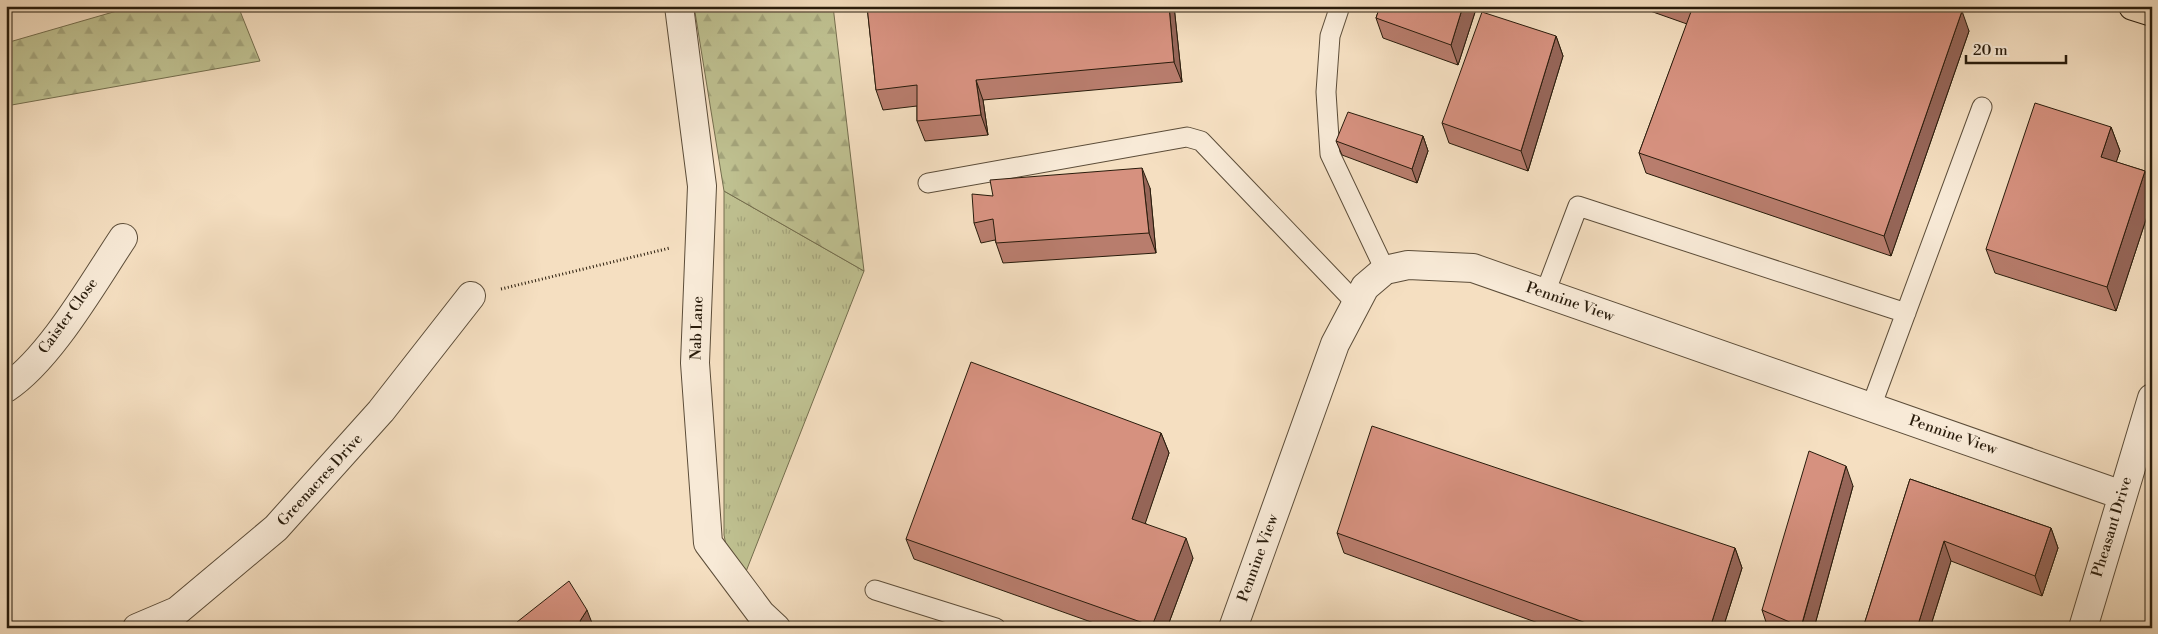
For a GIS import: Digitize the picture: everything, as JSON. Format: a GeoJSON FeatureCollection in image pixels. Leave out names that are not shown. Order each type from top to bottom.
{"type":"FeatureCollection","features":[{"type":"Feature","properties":{"kind":"main road"},"geometry":{"type":"LineString","coordinates":[[2132,6],[2152,12]]}},
{"type":"Feature","properties":{"kind":"street","name":"Nab Lane"},"geometry":{"type":"LineString","coordinates":[[679,6],[702,186],[696,363],[708,543],[761,614],[776,628]]}},
{"type":"Feature","properties":{"kind":"street","name":"Caister Close"},"geometry":{"type":"LineString","coordinates":[[6,388],[18,380],[59,334],[123,238]]}},
{"type":"Feature","properties":{"kind":"street","name":"Pennine View"},"geometry":{"type":"LineString","coordinates":[[1233,628],[1335,344],[1365,287],[1385,270],[1408,265],[1473,268],[2122,495]]}},
{"type":"Feature","properties":{"kind":"street","name":"Greenacres Drive"},"geometry":{"type":"LineString","coordinates":[[136,628],[177,611],[276,528],[381,411],[471,296]]}},
{"type":"Feature","properties":{"kind":"street","name":"Pheasant Drive"},"geometry":{"type":"LineString","coordinates":[[2083,628],[2152,398]]}},
{"type":"Feature","properties":{"kind":"lane"},"geometry":{"type":"LineString","coordinates":[[1340,6],[1330,36],[1326,92],[1330,154],[1385,270]]}},
{"type":"Feature","properties":{"kind":"lane"},"geometry":{"type":"LineString","coordinates":[[1871,407],[1982,107]]}},
{"type":"Feature","properties":{"kind":"lane"},"geometry":{"type":"LineString","coordinates":[[928,183],[1187,137],[1201,141],[1356,303]]}},
{"type":"Feature","properties":{"kind":"lane"},"geometry":{"type":"LineString","coordinates":[[1545,293],[1578,206],[1906,313]]}},
{"type":"Feature","properties":{"kind":"lane"},"geometry":{"type":"LineString","coordinates":[[875,590],[996,628]]}},
{"type":"Feature","properties":{"kind":"path"},"geometry":{"type":"LineString","coordinates":[[471,296],[700,240]]}},
{"type":"Feature","properties":{"kind":"green space"},"geometry":{"type":"Polygon","coordinates":[[[134,6],[238,6],[260,61],[6,106],[6,43],[134,6]]]}},
{"type":"Feature","properties":{"kind":"green space"},"geometry":{"type":"Polygon","coordinates":[[[694,6],[833,6],[864,271],[724,191],[694,6]]]}},
{"type":"Feature","properties":{"kind":"green space"},"geometry":{"type":"Polygon","coordinates":[[[724,191],[864,271],[736,597],[724,535],[724,191]]]}},
{"type":"Feature","properties":{"kind":"building"},"geometry":{"type":"Polygon","coordinates":[[[867,6],[1169,6],[1174,62],[976,80],[981,115],[917,121],[917,85],[876,90],[867,6]]]}},
{"type":"Feature","properties":{"kind":"building"},"geometry":{"type":"Polygon","coordinates":[[[1380,6],[1463,6],[1451,45],[1376,18],[1380,6]]]}},
{"type":"Feature","properties":{"kind":"building"},"geometry":{"type":"Polygon","coordinates":[[[1684,6],[1950,6],[1962,11],[1884,236],[1639,153],[1692,9],[1684,6]]]}},
{"type":"Feature","properties":{"kind":"building"},"geometry":{"type":"Polygon","coordinates":[[[1482,12],[1556,36],[1521,151],[1442,123],[1482,12]]]}},
{"type":"Feature","properties":{"kind":"building"},"geometry":{"type":"Polygon","coordinates":[[[2035,103],[2111,127],[2101,157],[2145,171],[2107,287],[1986,249],[2035,103]]]}},
{"type":"Feature","properties":{"kind":"building"},"geometry":{"type":"Polygon","coordinates":[[[1348,112],[1423,136],[1412,169],[1336,141],[1348,112]]]}},
{"type":"Feature","properties":{"kind":"building"},"geometry":{"type":"Polygon","coordinates":[[[1142,168],[1149,233],[996,243],[993,219],[974,223],[972,194],[993,196],[990,180],[1142,168]]]}},
{"type":"Feature","properties":{"kind":"building"},"geometry":{"type":"Polygon","coordinates":[[[971,362],[1161,433],[1132,519],[1186,538],[1152,626],[906,539],[971,362]]]}},
{"type":"Feature","properties":{"kind":"building"},"geometry":{"type":"Polygon","coordinates":[[[1372,426],[1735,548],[1710,628],[1600,628],[1337,533],[1372,426]]]}},
{"type":"Feature","properties":{"kind":"building"},"geometry":{"type":"Polygon","coordinates":[[[1809,451],[1846,466],[1801,627],[1762,610],[1809,451]]]}},
{"type":"Feature","properties":{"kind":"building"},"geometry":{"type":"Polygon","coordinates":[[[1910,479],[2051,528],[2035,576],[1944,541],[1917,628],[1863,628],[1910,479]]]}},
{"type":"Feature","properties":{"kind":"building"},"geometry":{"type":"Polygon","coordinates":[[[569,581],[587,610],[580,621],[584,628],[521,628],[517,622],[569,581]]]}}]}
